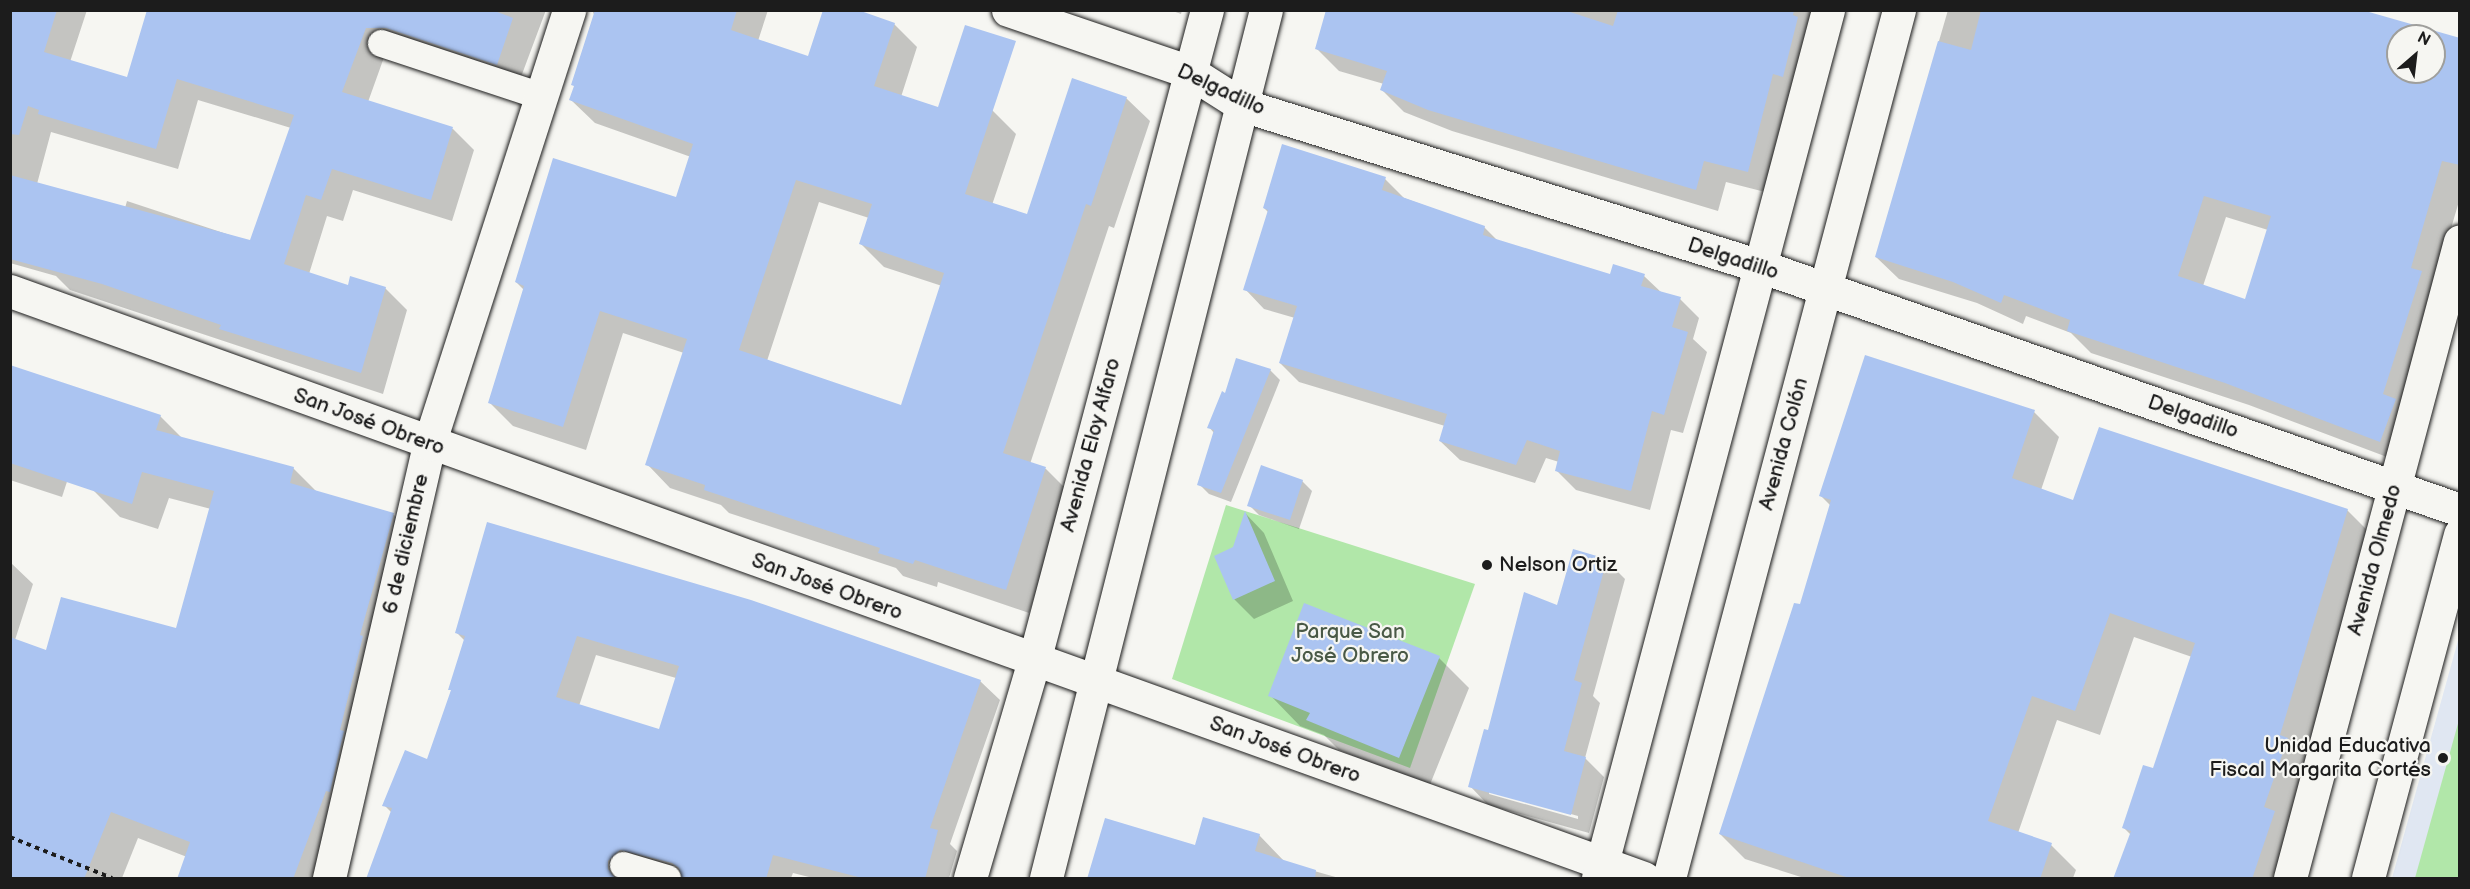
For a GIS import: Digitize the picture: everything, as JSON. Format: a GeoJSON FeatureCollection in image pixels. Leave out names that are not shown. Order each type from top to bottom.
{"type":"FeatureCollection","features":[{"type":"Feature","properties":{"kind":"street","name":"6 de diciembre"},"geometry":{"type":"LineString","coordinates":[[329,879],[429,444],[569,10]]}},
{"type":"Feature","properties":{"kind":"street","name":"Delgadillo"},"geometry":{"type":"LineString","coordinates":[[1008,10],[1190,72],[1242,105],[1760,266],[2460,510]]}},
{"type":"Feature","properties":{"kind":"street","name":"Avenida Eloy Alfaro"},"geometry":{"type":"LineString","coordinates":[[970,879],[1034,661],[1207,10]]}},
{"type":"Feature","properties":{"kind":"street"},"geometry":{"type":"LineString","coordinates":[[1046,879],[1098,682],[1266,10]]}},
{"type":"Feature","properties":{"kind":"street"},"geometry":{"type":"LineString","coordinates":[[1600,871],[1828,10]]}},
{"type":"Feature","properties":{"kind":"street","name":"Avenida Colón"},"geometry":{"type":"LineString","coordinates":[[1669,879],[1899,10]]}},
{"type":"Feature","properties":{"kind":"street"},"geometry":{"type":"LineString","coordinates":[[381,43],[541,96]]}},
{"type":"Feature","properties":{"kind":"street","name":"Avenida Olmedo"},"geometry":{"type":"LineString","coordinates":[[2290,879],[2460,241]]}},
{"type":"Feature","properties":{"kind":"street","name":"San José Obrero"},"geometry":{"type":"LineString","coordinates":[[10,291],[429,444],[1098,682],[1600,871],[1644,879]]}},
{"type":"Feature","properties":{"kind":"street"},"geometry":{"type":"LineString","coordinates":[[2368,879],[2460,534]]}},
{"type":"Feature","properties":{"kind":"street"},"geometry":{"type":"LineString","coordinates":[[623,865],[667,879]]}},
{"type":"Feature","properties":{"kind":"path"},"geometry":{"type":"LineString","coordinates":[[10,837],[112,879]]}},
{"type":"Feature","properties":{"kind":"shaded area","name":"Unidad Educativa Fiscal Margarita Cortés"},"geometry":{"type":"Polygon","coordinates":[[[2459,637],[2459,878],[2392,878],[2459,637]]]}},
{"type":"Feature","properties":{"kind":"green space","name":"Parque San José Obrero"},"geometry":{"type":"Polygon","coordinates":[[[1226,505],[1475,584],[1410,768],[1172,679],[1226,505]]]}},
{"type":"Feature","properties":{"kind":"green space"},"geometry":{"type":"Polygon","coordinates":[[[2459,720],[2459,878],[2415,878],[2459,720]]]}},
{"type":"Feature","properties":{"kind":"building"},"geometry":{"type":"Polygon","coordinates":[[[10,10],[57,10],[44,52],[127,77],[147,10],[492,10],[513,18],[497,65],[386,28],[366,28],[342,92],[453,127],[431,200],[332,169],[321,200],[306,195],[284,264],[348,285],[350,276],[386,287],[361,373],[219,329],[221,325],[102,284],[10,259],[10,175],[250,240],[294,115],[177,79],[156,149],[38,114],[39,110],[28,106],[19,135],[10,134],[10,10]]]}},
{"type":"Feature","properties":{"kind":"building"},"geometry":{"type":"Polygon","coordinates":[[[595,10],[737,10],[731,30],[808,56],[823,10],[858,10],[895,23],[874,86],[938,107],[965,25],[1016,41],[965,194],[1027,214],[1072,78],[1127,97],[1091,206],[1086,204],[1003,453],[1046,467],[1006,590],[915,560],[913,564],[878,553],[880,548],[704,490],[705,485],[645,465],[687,339],[600,311],[563,427],[488,403],[524,286],[515,282],[553,158],[676,197],[693,144],[569,100],[574,86],[571,85],[595,10]],[[796,180],[739,350],[901,405],[944,273],[859,244],[872,204],[796,180]]]}},
{"type":"Feature","properties":{"kind":"building"},"geometry":{"type":"Polygon","coordinates":[[[1326,10],[1564,10],[1613,26],[1618,10],[1794,10],[1793,15],[1798,17],[1783,77],[1773,74],[1748,172],[1704,161],[1696,190],[1428,110],[1380,90],[1387,71],[1315,49],[1326,10]]]}},
{"type":"Feature","properties":{"kind":"building"},"geometry":{"type":"Polygon","coordinates":[[[1981,10],[2362,10],[2411,24],[2386,24],[2386,84],[2446,84],[2446,34],[2460,38],[2460,165],[2442,161],[2411,268],[2422,271],[2383,394],[2396,399],[2380,442],[2225,383],[2067,331],[2070,320],[2004,295],[2001,303],[1953,282],[1875,257],[1938,41],[1971,50],[1981,10]],[[2204,196],[2178,276],[2245,299],[2271,216],[2204,196]]]}},
{"type":"Feature","properties":{"kind":"building"},"geometry":{"type":"Polygon","coordinates":[[[1282,144],[1386,177],[1382,190],[1485,226],[1483,235],[1610,274],[1613,264],[1645,274],[1641,286],[1681,297],[1672,327],[1688,332],[1664,415],[1652,411],[1631,491],[1555,471],[1560,451],[1527,440],[1516,465],[1439,441],[1447,414],[1279,363],[1297,306],[1243,290],[1268,210],[1263,208],[1282,144]]]}},
{"type":"Feature","properties":{"kind":"building"},"geometry":{"type":"Polygon","coordinates":[[[1865,355],[2035,410],[2012,478],[2073,500],[2099,427],[2348,509],[2280,735],[2288,738],[2264,807],[2275,811],[2252,879],[2113,879],[2131,831],[2122,828],[2143,765],[2153,768],[2195,643],[2110,613],[2075,711],[2032,696],[1988,821],[2052,843],[2040,879],[1852,879],[1719,834],[1794,603],[1800,604],[1831,500],[1819,496],[1865,355]]]}},
{"type":"Feature","properties":{"kind":"building"},"geometry":{"type":"Polygon","coordinates":[[[1236,358],[1271,369],[1221,493],[1197,485],[1214,430],[1207,428],[1222,391],[1225,393],[1236,358]]]}},
{"type":"Feature","properties":{"kind":"building"},"geometry":{"type":"Polygon","coordinates":[[[10,365],[161,415],[156,430],[294,467],[290,483],[394,513],[360,635],[363,636],[340,730],[344,731],[330,792],[326,791],[293,879],[177,879],[190,842],[111,812],[84,879],[10,879],[10,637],[46,650],[61,597],[176,628],[214,491],[142,472],[132,504],[10,463],[10,365]]]}},
{"type":"Feature","properties":{"kind":"building"},"geometry":{"type":"Polygon","coordinates":[[[1261,465],[1303,480],[1290,520],[1247,506],[1261,465]]]}},
{"type":"Feature","properties":{"kind":"building"},"geometry":{"type":"Polygon","coordinates":[[[1245,511],[1275,581],[1233,600],[1214,556],[1233,547],[1245,511]]]}},
{"type":"Feature","properties":{"kind":"building"},"geometry":{"type":"Polygon","coordinates":[[[487,522],[751,600],[981,680],[930,828],[938,830],[925,879],[866,879],[773,855],[766,879],[682,879],[679,868],[672,863],[620,850],[608,861],[608,869],[616,879],[366,879],[392,808],[382,806],[405,750],[427,759],[451,690],[448,690],[465,636],[455,633],[487,522]],[[577,636],[556,697],[659,729],[679,666],[577,636]]]}},
{"type":"Feature","properties":{"kind":"building"},"geometry":{"type":"Polygon","coordinates":[[[1573,549],[1607,559],[1574,680],[1582,683],[1564,751],[1586,757],[1571,815],[1468,787],[1484,729],[1488,730],[1524,592],[1557,605],[1573,549]]]}},
{"type":"Feature","properties":{"kind":"building"},"geometry":{"type":"Polygon","coordinates":[[[1304,603],[1440,656],[1399,758],[1306,720],[1310,713],[1268,696],[1304,603]]]}},
{"type":"Feature","properties":{"kind":"building"},"geometry":{"type":"Polygon","coordinates":[[[1203,817],[1260,834],[1255,851],[1316,870],[1315,879],[1087,879],[1105,818],[1195,845],[1203,817]]]}},
{"type":"Feature","properties":{"kind":"place","name":"Nelson Ortiz"},"geometry":{"type":"Point","coordinates":[1487,565]}},
{"type":"Feature","properties":{"kind":"place","name":"Unidad Educativa Fiscal Margarita Cortés"},"geometry":{"type":"Point","coordinates":[2443,758]}}]}
